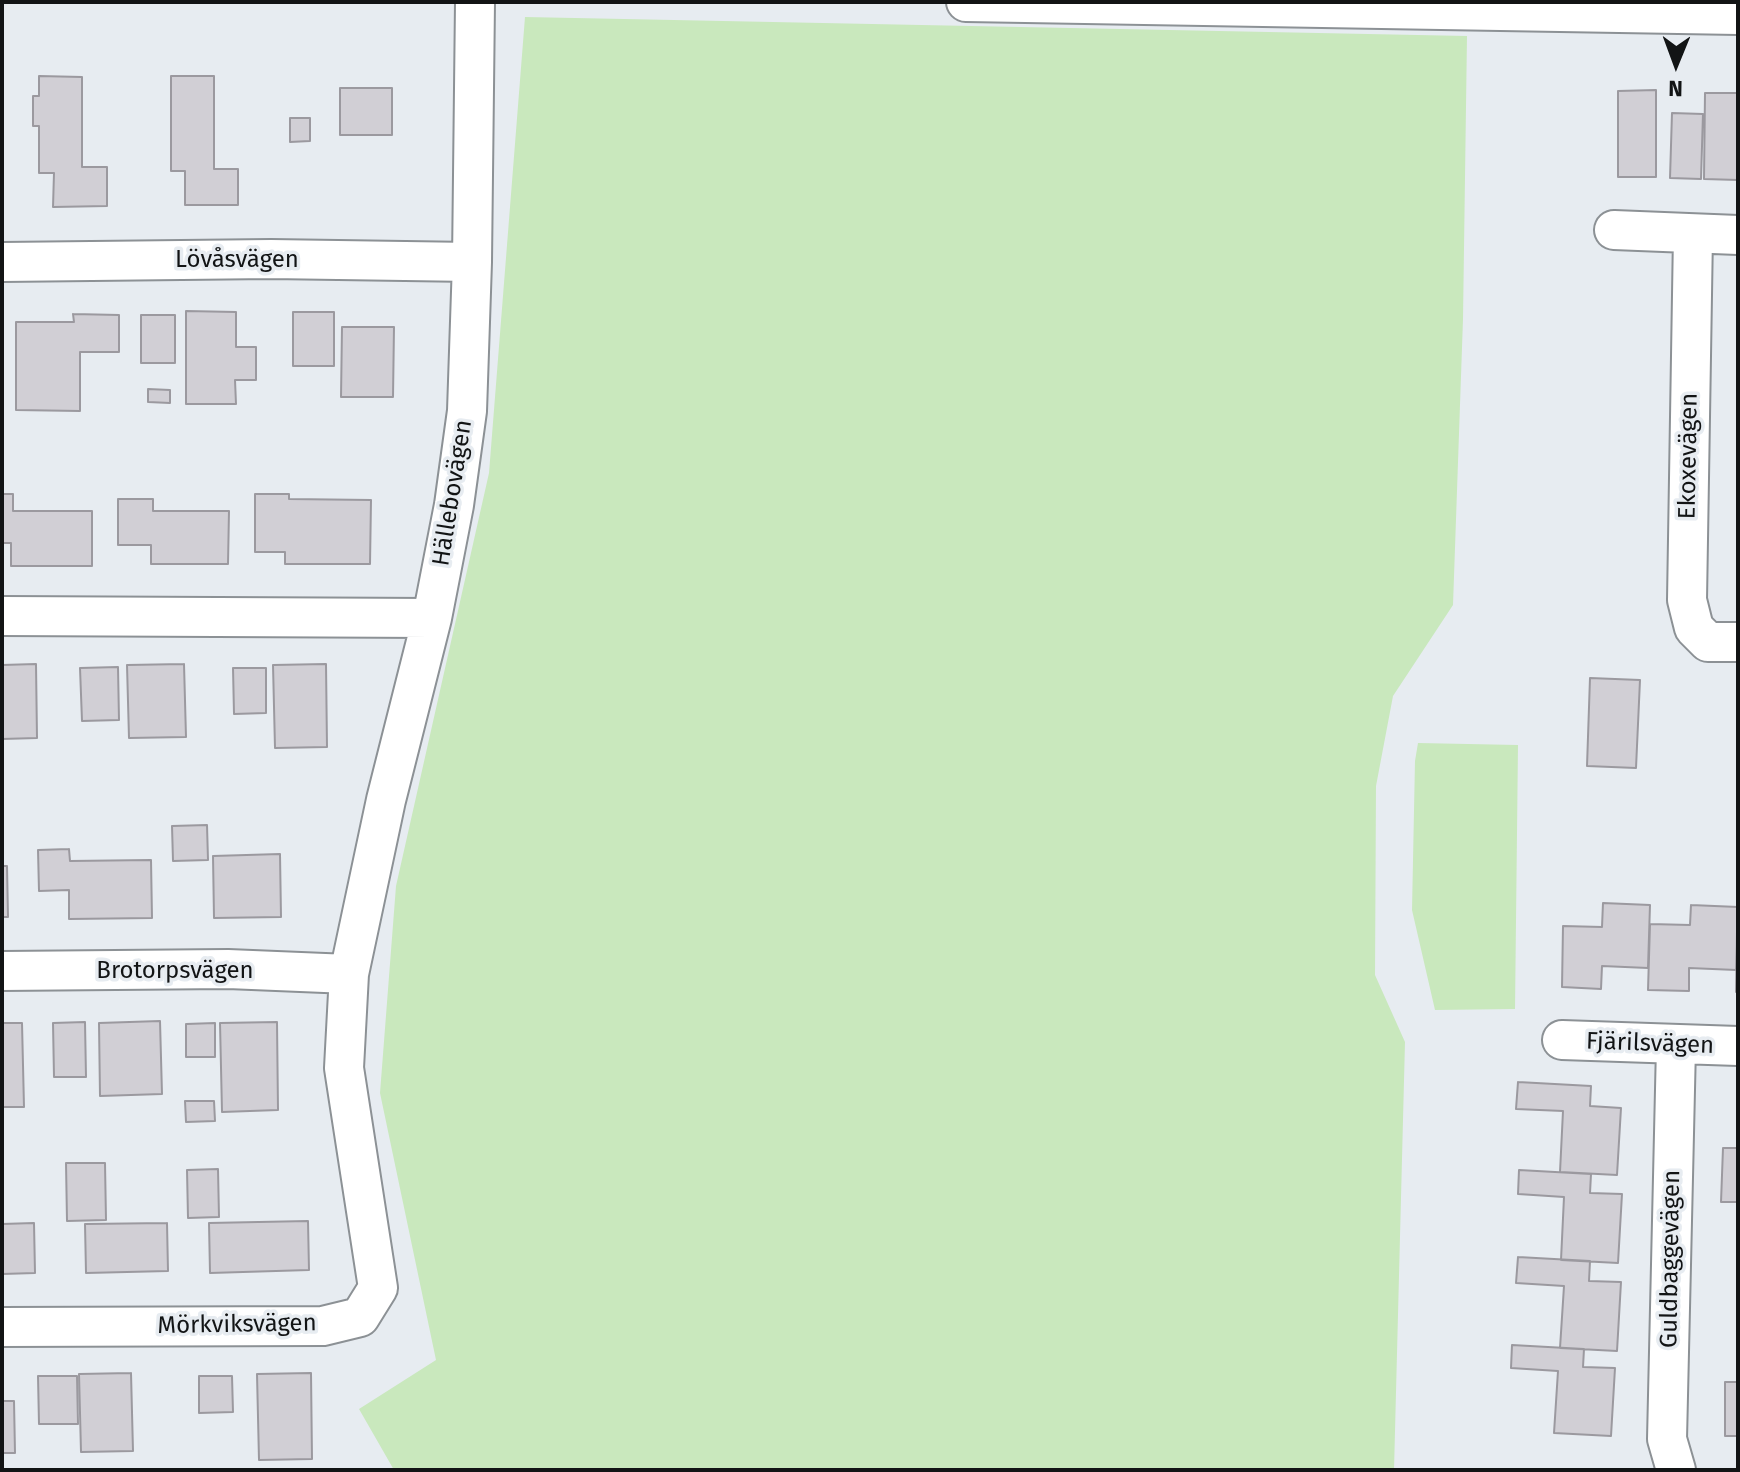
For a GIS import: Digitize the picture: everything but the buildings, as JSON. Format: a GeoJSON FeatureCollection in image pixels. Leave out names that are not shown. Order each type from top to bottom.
{"type":"FeatureCollection","features":[{"type":"Feature","properties":{"kind":"street","name":"Hällebovägen"},"geometry":{"type":"LineString","coordinates":[[349,974],[386,800],[432,618],[454,505],[467,411],[475,2]]}},
{"type":"Feature","properties":{"kind":"street"},"geometry":{"type":"LineString","coordinates":[[966,2],[1738,15]]}},
{"type":"Feature","properties":{"kind":"street"},"geometry":{"type":"LineString","coordinates":[[1614,230],[1738,235]]}},
{"type":"Feature","properties":{"kind":"street","name":"Ekoxevägen"},"geometry":{"type":"LineString","coordinates":[[1693,234],[1687,600],[1694,628],[1708,642],[1738,642]]}},
{"type":"Feature","properties":{"kind":"street","name":"Lövåsvägen"},"geometry":{"type":"LineString","coordinates":[[2,262],[271,259],[472,262]]}},
{"type":"Feature","properties":{"kind":"street"},"geometry":{"type":"LineString","coordinates":[[2,616],[432,618]]}},
{"type":"Feature","properties":{"kind":"street","name":"Brotorpsvägen"},"geometry":{"type":"LineString","coordinates":[[2,971],[228,969],[349,974]]}},
{"type":"Feature","properties":{"kind":"street","name":"Mörkviksvägen"},"geometry":{"type":"LineString","coordinates":[[2,1327],[323,1326],[360,1317],[378,1288],[344,1068],[349,974]]}},
{"type":"Feature","properties":{"kind":"street","name":"Fjärilsvägen"},"geometry":{"type":"LineString","coordinates":[[1562,1040],[1738,1046]]}},
{"type":"Feature","properties":{"kind":"street","name":"Guldbaggevägen"},"geometry":{"type":"LineString","coordinates":[[1676,1046],[1667,1439],[1676,1470]]}},
{"type":"Feature","properties":{"kind":"green space"},"geometry":{"type":"Polygon","coordinates":[[[525,17],[1467,36],[1463,319],[1453,605],[1393,696],[1376,786],[1375,975],[1405,1042],[1394,1470],[394,1470],[359,1409],[436,1360],[380,1093],[396,886],[489,473],[525,17]]]}},
{"type":"Feature","properties":{"kind":"green space"},"geometry":{"type":"Polygon","coordinates":[[[1418,743],[1518,745],[1515,1009],[1435,1010],[1412,910],[1418,743]]]}}]}
